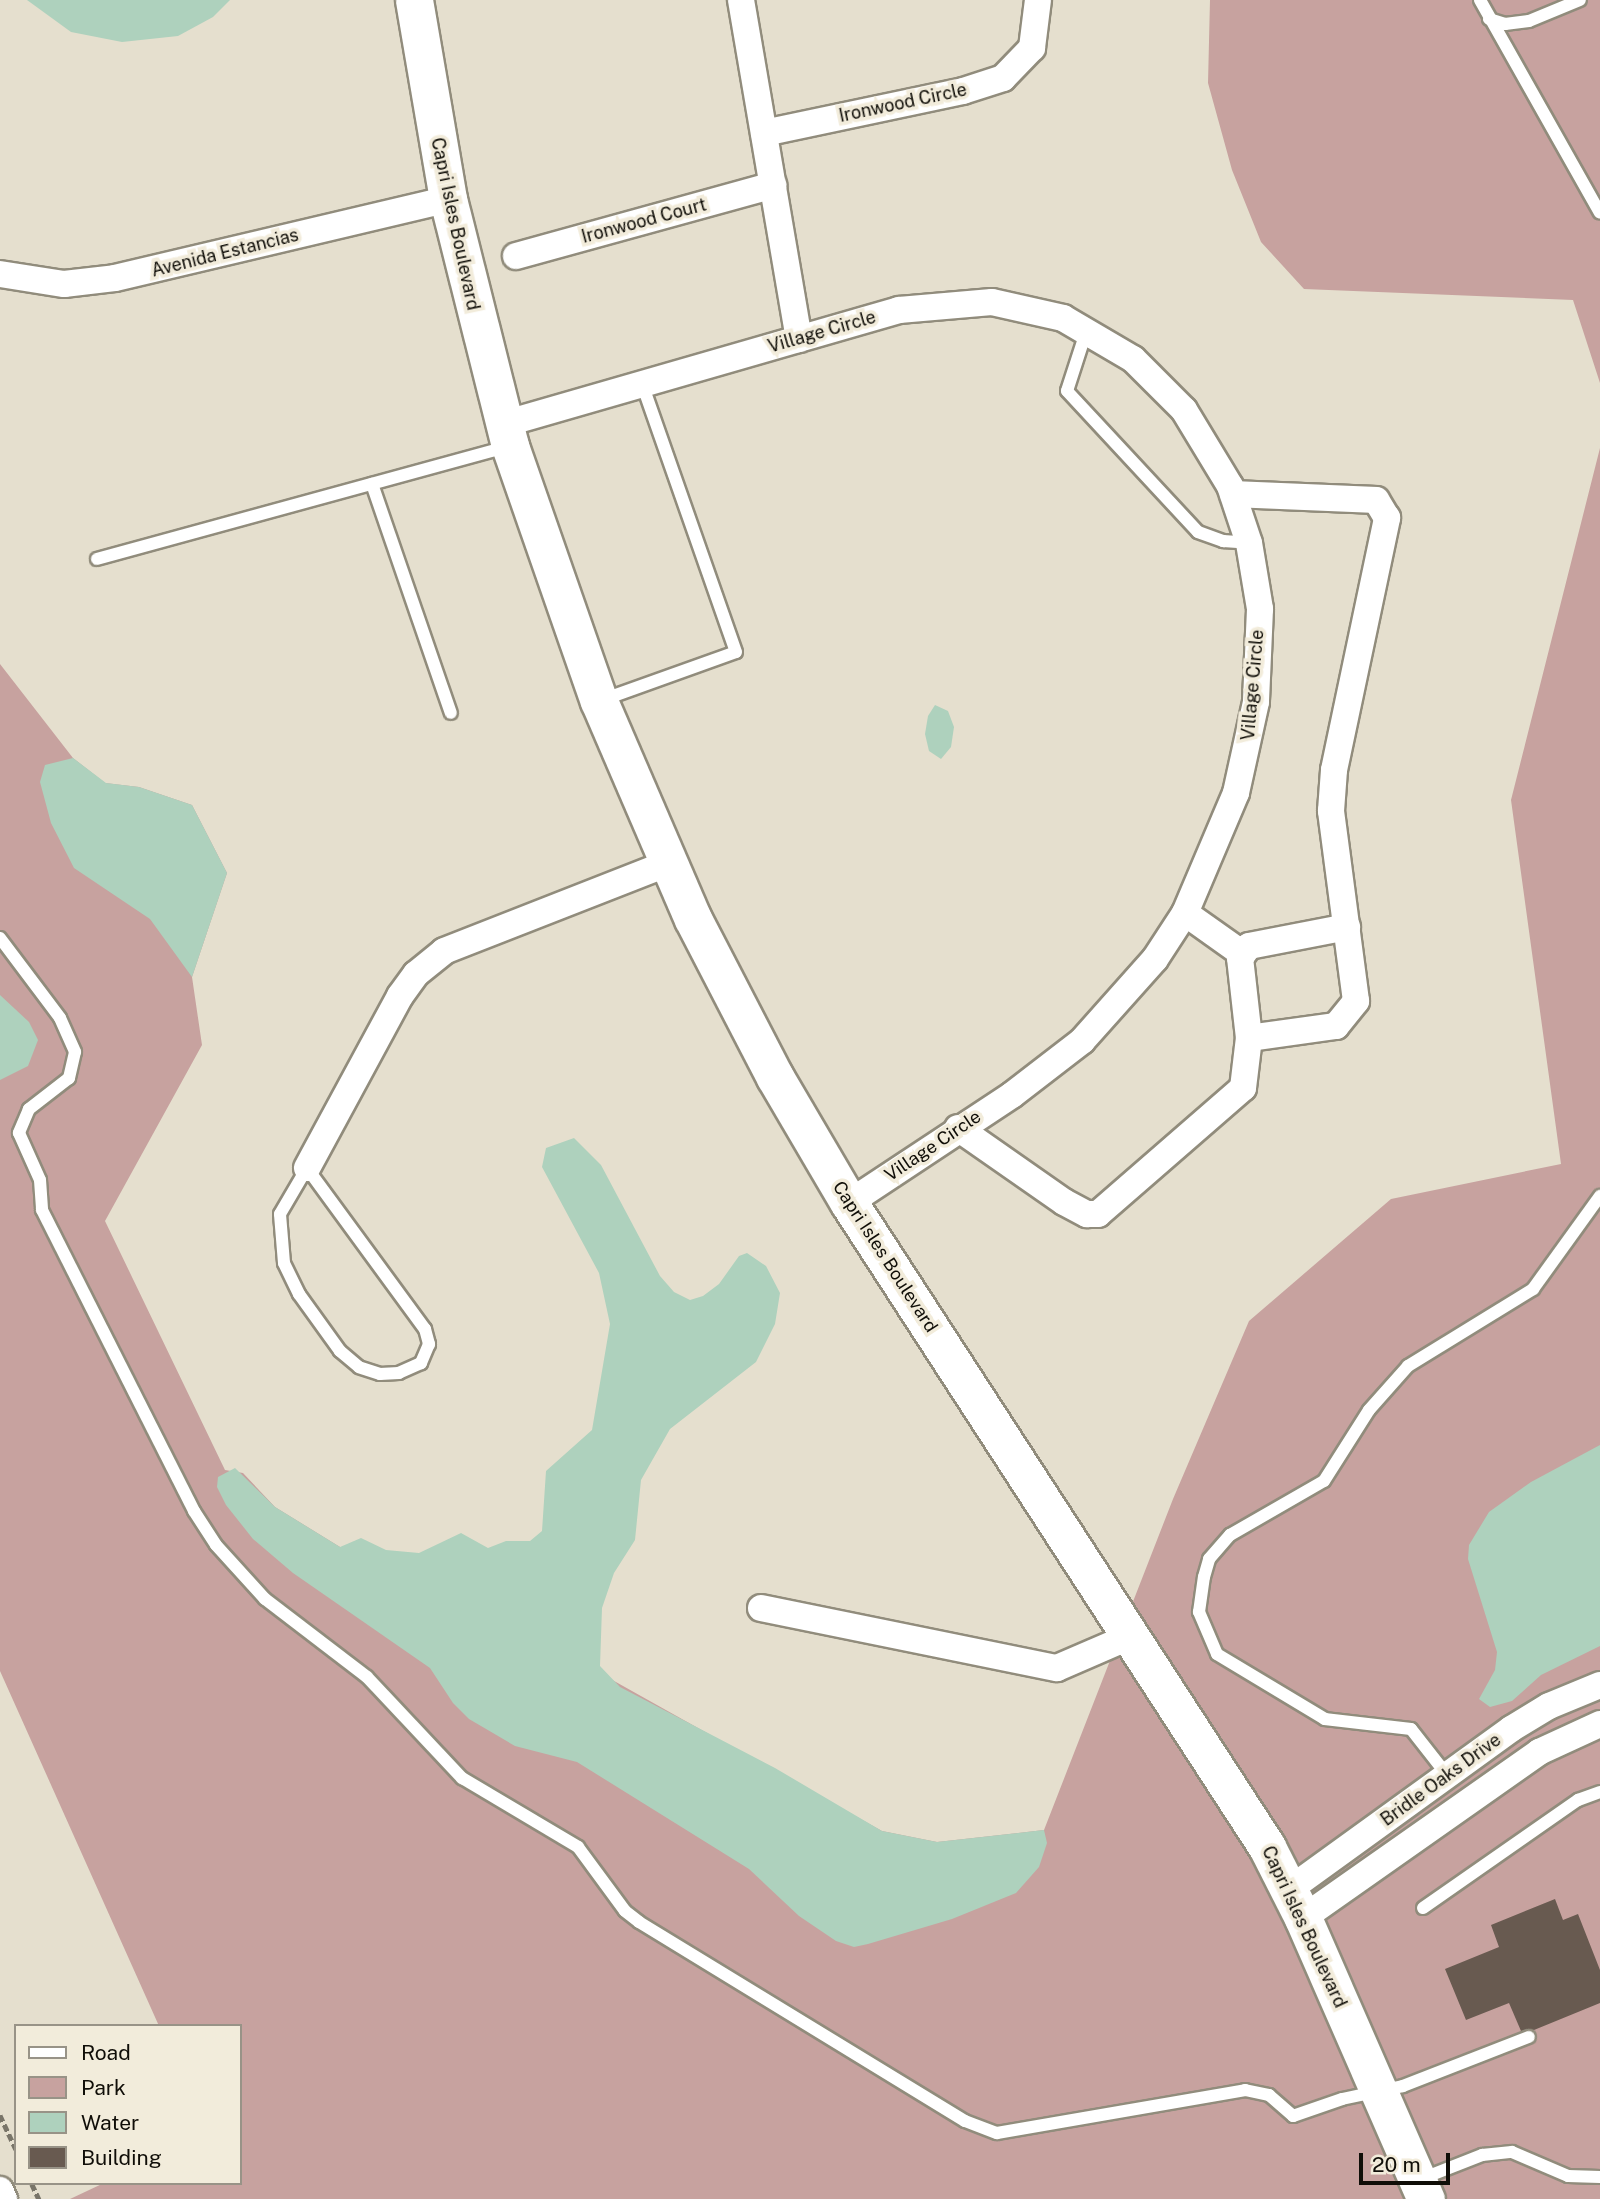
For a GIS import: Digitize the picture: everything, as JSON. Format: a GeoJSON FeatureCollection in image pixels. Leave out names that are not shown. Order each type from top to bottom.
{"type":"FeatureCollection","features":[{"type":"Feature","properties":{"kind":"street","name":"Capri Isles Boulevard"},"geometry":{"type":"LineString","coordinates":[[414,0],[448,199],[507,435],[599,701],[668,863],[745,1021],[849,1203],[1131,1636],[1297,1903],[1421,2190]]}},
{"type":"Feature","properties":{"kind":"street"},"geometry":{"type":"LineString","coordinates":[[741,0],[799,339]]}},
{"type":"Feature","properties":{"kind":"street","name":"Ironwood Circle"},"geometry":{"type":"LineString","coordinates":[[764,133],[963,91],[1003,78],[1032,48],[1038,0]]}},
{"type":"Feature","properties":{"kind":"street","name":"Ironwood Court"},"geometry":{"type":"LineString","coordinates":[[516,256],[773,185]]}},
{"type":"Feature","properties":{"kind":"street","name":"Avenida Estancias"},"geometry":{"type":"LineString","coordinates":[[0,274],[44,282],[87,283],[448,199]]}},
{"type":"Feature","properties":{"kind":"street","name":"Village Circle"},"geometry":{"type":"LineString","coordinates":[[507,435],[642,384],[899,310],[959,302],[1028,307],[1087,329],[1133,359],[1177,402],[1209,447],[1233,494],[1249,543],[1259,609],[1254,714],[1222,834],[1185,913],[1155,959],[1082,1041],[1012,1095],[958,1128],[849,1203]]}},
{"type":"Feature","properties":{"kind":"street"},"geometry":{"type":"LineString","coordinates":[[1233,494],[1376,500],[1387,518],[1334,770],[1331,811],[1356,1001],[1336,1026],[1249,1038]]}},
{"type":"Feature","properties":{"kind":"street"},"geometry":{"type":"LineString","coordinates":[[307,1168],[400,996],[425,967],[463,941],[668,863]]}},
{"type":"Feature","properties":{"kind":"street"},"geometry":{"type":"LineString","coordinates":[[1185,913],[1244,954]]}},
{"type":"Feature","properties":{"kind":"street"},"geometry":{"type":"LineString","coordinates":[[958,1128],[1064,1202],[1098,1214],[1243,1088],[1249,1038],[1240,958],[1249,946],[1347,927]]}},
{"type":"Feature","properties":{"kind":"street"},"geometry":{"type":"LineString","coordinates":[[761,1608],[1057,1668],[1131,1636]]}},
{"type":"Feature","properties":{"kind":"street","name":"Bridle Oaks Drive"},"geometry":{"type":"LineString","coordinates":[[1297,1903],[1511,1729],[1571,1695],[1600,1685]]}},
{"type":"Feature","properties":{"kind":"street","name":"Bridle Oaks Drive"},"geometry":{"type":"LineString","coordinates":[[1297,1903],[1539,1752],[1600,1724]]}},
{"type":"Feature","properties":{"kind":"street"},"geometry":{"type":"LineString","coordinates":[[0,2190],[4,2199]]}},
{"type":"Feature","properties":{"kind":"lane"},"geometry":{"type":"LineString","coordinates":[[1480,0],[1600,213]]}},
{"type":"Feature","properties":{"kind":"lane"},"geometry":{"type":"LineString","coordinates":[[1489,19],[1505,24],[1529,21],[1580,0]]}},
{"type":"Feature","properties":{"kind":"lane"},"geometry":{"type":"LineString","coordinates":[[1087,329],[1066,391],[1198,532],[1223,541],[1249,543]]}},
{"type":"Feature","properties":{"kind":"lane"},"geometry":{"type":"LineString","coordinates":[[599,701],[736,652],[642,384]]}},
{"type":"Feature","properties":{"kind":"lane"},"geometry":{"type":"LineString","coordinates":[[97,559],[372,484],[507,435]]}},
{"type":"Feature","properties":{"kind":"lane"},"geometry":{"type":"LineString","coordinates":[[372,484],[451,713]]}},
{"type":"Feature","properties":{"kind":"lane"},"geometry":{"type":"LineString","coordinates":[[0,938],[60,1018],[75,1052],[69,1078],[29,1109],[19,1133],[23,1151],[40,1180],[42,1210],[194,1511],[216,1545],[265,1599],[368,1677],[462,1778],[578,1847],[625,1911],[639,1922],[982,2129],[1017,2132],[1245,2090],[1269,2095],[1293,2116],[1378,2092],[1529,2037]]}},
{"type":"Feature","properties":{"kind":"lane"},"geometry":{"type":"LineString","coordinates":[[307,1168],[425,1329],[429,1344],[421,1363],[399,1373],[380,1374],[359,1367],[340,1351],[299,1294],[284,1263],[281,1214],[307,1168]]}},
{"type":"Feature","properties":{"kind":"lane"},"geometry":{"type":"LineString","coordinates":[[1440,1766],[1412,1729],[1325,1719],[1217,1654],[1199,1612],[1209,1559],[1230,1535],[1315,1488],[1332,1473],[1369,1410],[1408,1366],[1533,1289],[1600,1196]]}},
{"type":"Feature","properties":{"kind":"lane"},"geometry":{"type":"LineString","coordinates":[[1423,1908],[1578,1800],[1600,1792]]}},
{"type":"Feature","properties":{"kind":"lane"},"geometry":{"type":"LineString","coordinates":[[1421,2190],[1482,2155],[1512,2152],[1567,2176],[1600,2177]]}},
{"type":"Feature","properties":{"kind":"path"},"geometry":{"type":"LineString","coordinates":[[0,2115],[14,2146]]}},
{"type":"Feature","properties":{"kind":"green space"},"geometry":{"type":"Polygon","coordinates":[[[1210,0],[1600,0],[1600,383],[1573,300],[1304,289],[1261,242],[1232,170],[1208,83],[1210,0]]]}},
{"type":"Feature","properties":{"kind":"green space"},"geometry":{"type":"Polygon","coordinates":[[[1600,448],[1600,2199],[70,2199],[100,2185],[242,2185],[242,2024],[158,2024],[0,1671],[0,664],[73,758],[105,783],[139,787],[192,805],[227,873],[192,977],[202,1045],[105,1221],[225,1470],[243,1473],[275,1507],[340,1547],[607,1677],[882,1831],[937,1842],[1044,1830],[1173,1499],[1249,1321],[1391,1199],[1561,1164],[1511,800],[1600,448]]]}},
{"type":"Feature","properties":{"kind":"water"},"geometry":{"type":"Polygon","coordinates":[[[27,0],[230,0],[213,17],[178,36],[122,42],[71,32],[27,0]]]}},
{"type":"Feature","properties":{"kind":"water"},"geometry":{"type":"Polygon","coordinates":[[[935,705],[948,711],[954,727],[951,747],[941,759],[929,751],[925,734],[928,716],[935,705]]]}},
{"type":"Feature","properties":{"kind":"water"},"geometry":{"type":"Polygon","coordinates":[[[73,758],[106,783],[139,787],[192,805],[227,873],[192,977],[150,919],[74,868],[51,823],[40,782],[45,765],[73,758]]]}},
{"type":"Feature","properties":{"kind":"water"},"geometry":{"type":"Polygon","coordinates":[[[0,995],[29,1022],[38,1040],[28,1066],[0,1080],[0,995]]]}},
{"type":"Feature","properties":{"kind":"water"},"geometry":{"type":"Polygon","coordinates":[[[574,1138],[601,1165],[660,1276],[674,1292],[690,1300],[703,1296],[719,1284],[739,1256],[747,1253],[766,1266],[780,1293],[775,1324],[756,1362],[670,1429],[641,1480],[635,1540],[614,1573],[602,1608],[600,1666],[620,1687],[775,1768],[882,1831],[937,1842],[1044,1830],[1047,1843],[1039,1867],[1016,1893],[952,1919],[868,1944],[854,1947],[836,1941],[799,1916],[749,1869],[577,1762],[515,1746],[469,1719],[453,1703],[430,1668],[293,1573],[253,1539],[226,1505],[217,1487],[218,1477],[235,1468],[275,1507],[340,1547],[361,1538],[386,1550],[419,1553],[461,1533],[488,1548],[506,1541],[530,1541],[542,1531],[546,1471],[592,1430],[610,1324],[599,1273],[542,1167],[546,1148],[574,1138]]]}},
{"type":"Feature","properties":{"kind":"water"},"geometry":{"type":"Polygon","coordinates":[[[1600,1445],[1600,1646],[1541,1675],[1512,1701],[1490,1707],[1479,1699],[1495,1670],[1497,1652],[1468,1559],[1469,1545],[1489,1512],[1531,1482],[1600,1445]]]}},
{"type":"Feature","properties":{"kind":"building"},"geometry":{"type":"Polygon","coordinates":[[[1555,1899],[1563,1920],[1578,1914],[1600,1970],[1600,2003],[1534,2030],[1521,2031],[1509,2003],[1466,2020],[1445,1969],[1499,1947],[1491,1925],[1555,1899]]]}}]}
